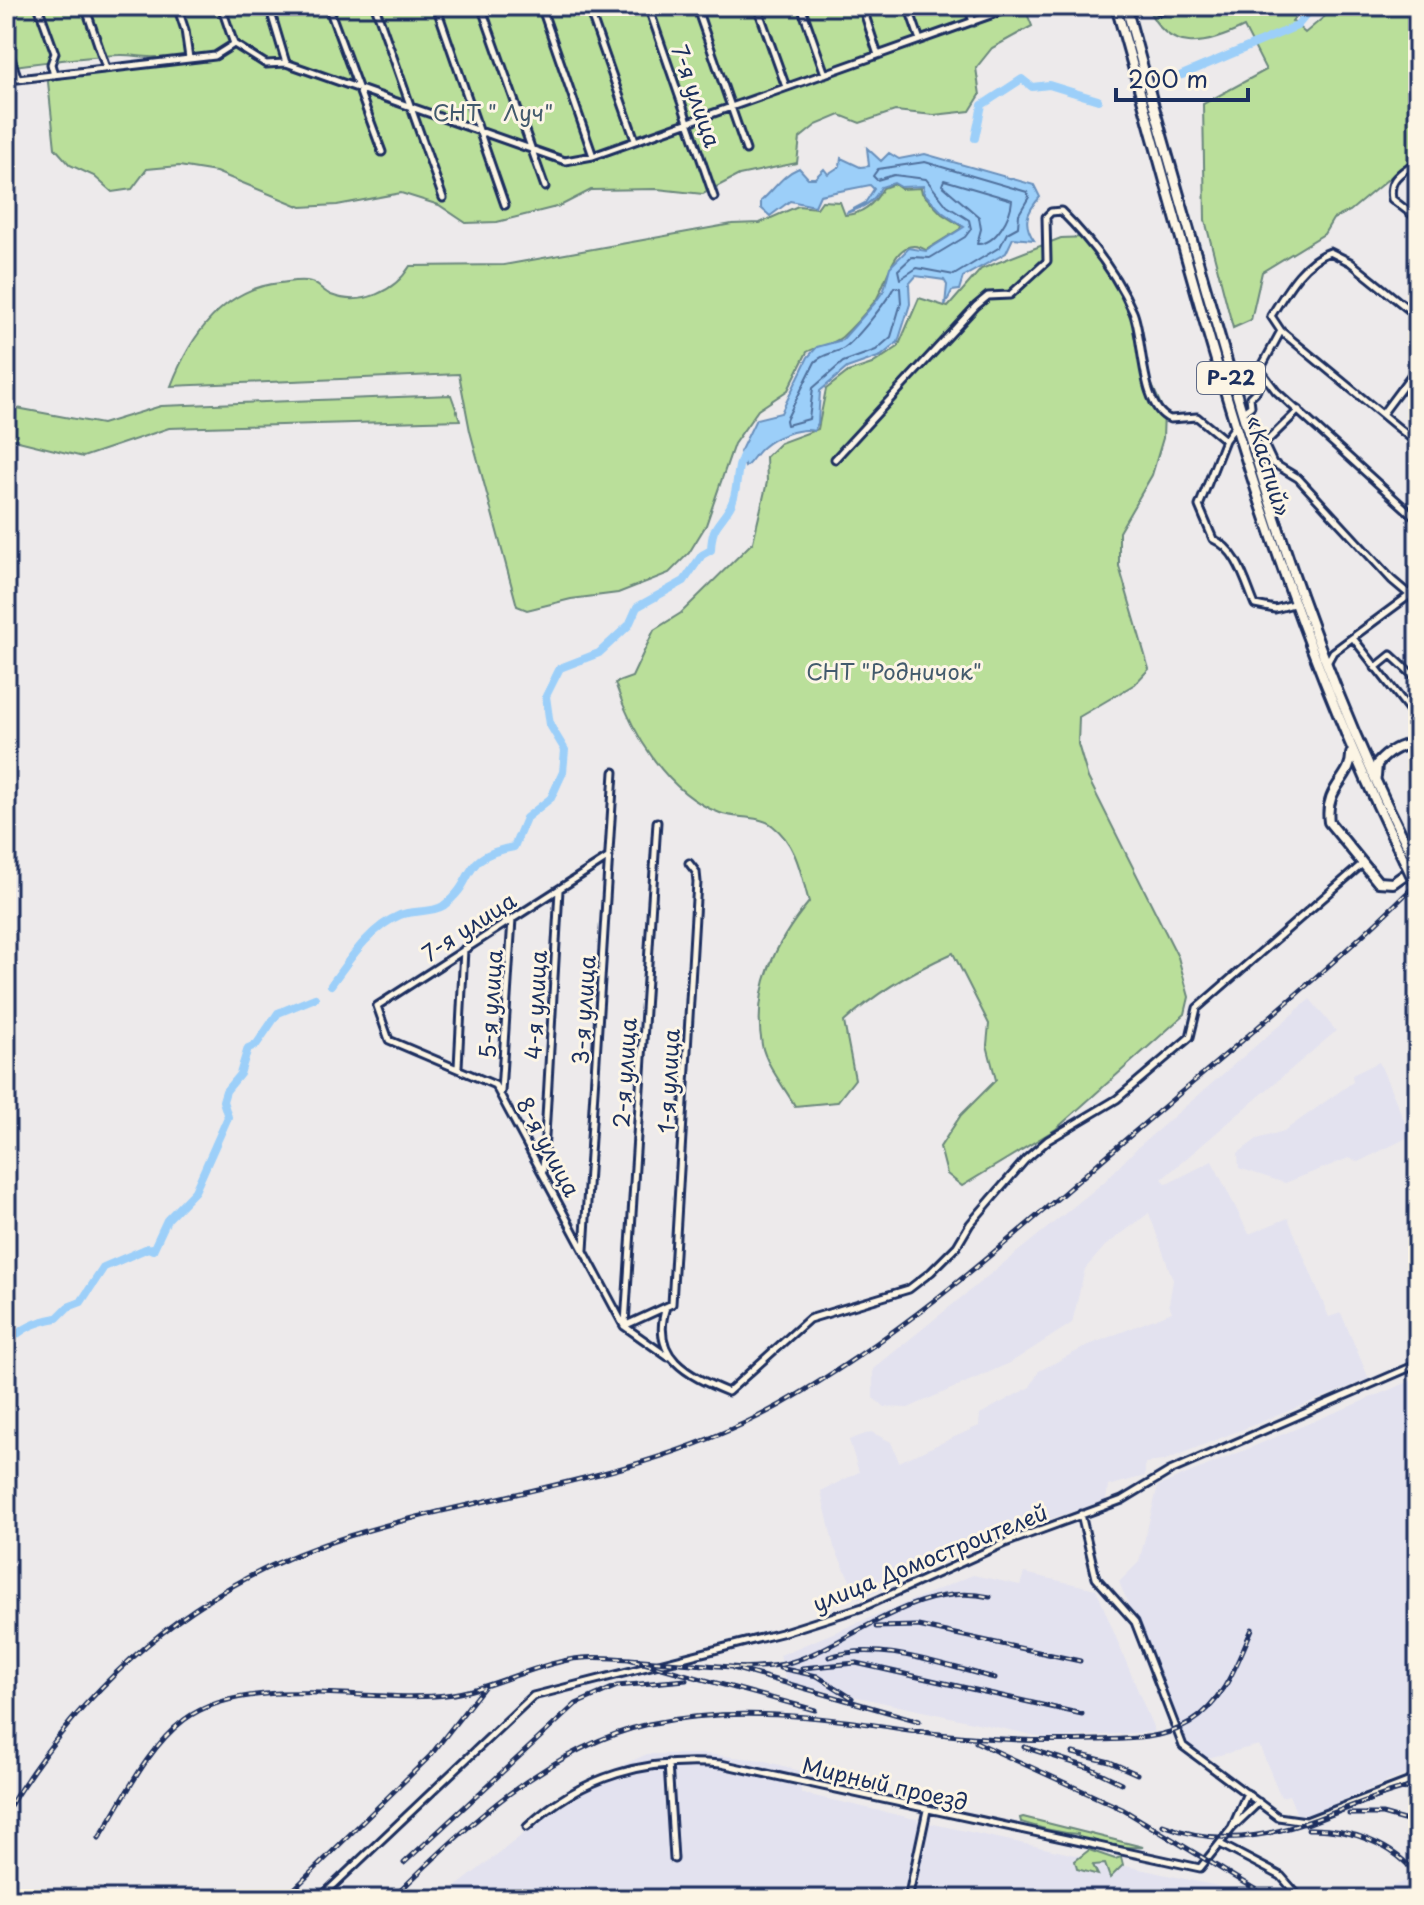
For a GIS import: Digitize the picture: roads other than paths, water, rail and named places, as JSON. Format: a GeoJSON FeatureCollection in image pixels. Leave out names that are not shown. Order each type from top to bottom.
{"type":"FeatureCollection","features":[{"type":"Feature","properties":{"kind":"highway","name":"«Каспий»"},"geometry":{"type":"LineString","coordinates":[[1116,6],[1236,420],[1293,604],[1354,744]]}},
{"type":"Feature","properties":{"kind":"highway","name":"«Каспий»"},"geometry":{"type":"LineString","coordinates":[[1126,6],[1236,420],[1354,744]]}},
{"type":"Feature","properties":{"kind":"highway"},"geometry":{"type":"LineString","coordinates":[[1418,746],[1404,744],[1376,757],[1354,744],[1351,763],[1329,798],[1329,822],[1371,877],[1386,884],[1402,879],[1418,866]]}},
{"type":"Feature","properties":{"kind":"highway","name":"Р-22"},"geometry":{"type":"LineString","coordinates":[[1354,744],[1408,857],[1418,889]]}},
{"type":"Feature","properties":{"kind":"highway","name":"Р-22"},"geometry":{"type":"LineString","coordinates":[[1354,744],[1374,799],[1408,857],[1418,866]]}},
{"type":"Feature","properties":{"kind":"highway"},"geometry":{"type":"LineString","coordinates":[[1378,790],[1377,764],[1390,752]]}},
{"type":"Feature","properties":{"kind":"highway"},"geometry":{"type":"LineString","coordinates":[[1342,776],[1358,777],[1374,799]]}},
{"type":"Feature","properties":{"kind":"street"},"geometry":{"type":"LineString","coordinates":[[38,6],[55,53],[51,64],[54,75]]}},
{"type":"Feature","properties":{"kind":"street"},"geometry":{"type":"LineString","coordinates":[[85,6],[106,68]]}},
{"type":"Feature","properties":{"kind":"street"},"geometry":{"type":"LineString","coordinates":[[177,6],[189,58]]}},
{"type":"Feature","properties":{"kind":"street"},"geometry":{"type":"LineString","coordinates":[[221,6],[234,44],[266,64],[286,63],[565,161],[593,156],[1016,6]]}},
{"type":"Feature","properties":{"kind":"street"},"geometry":{"type":"LineString","coordinates":[[269,6],[286,63]]}},
{"type":"Feature","properties":{"kind":"street"},"geometry":{"type":"LineString","coordinates":[[328,6],[382,152]]}},
{"type":"Feature","properties":{"kind":"street"},"geometry":{"type":"LineString","coordinates":[[375,6],[443,198]]}},
{"type":"Feature","properties":{"kind":"street"},"geometry":{"type":"LineString","coordinates":[[436,6],[505,205]]}},
{"type":"Feature","properties":{"kind":"street"},"geometry":{"type":"LineString","coordinates":[[481,6],[545,187]]}},
{"type":"Feature","properties":{"kind":"street"},"geometry":{"type":"LineString","coordinates":[[541,6],[593,156]]}},
{"type":"Feature","properties":{"kind":"street"},"geometry":{"type":"LineString","coordinates":[[588,6],[635,140]]}},
{"type":"Feature","properties":{"kind":"street","name":"7-я улица"},"geometry":{"type":"LineString","coordinates":[[648,6],[714,197]]}},
{"type":"Feature","properties":{"kind":"street"},"geometry":{"type":"LineString","coordinates":[[696,6],[746,150]]}},
{"type":"Feature","properties":{"kind":"street"},"geometry":{"type":"LineString","coordinates":[[757,6],[786,87]]}},
{"type":"Feature","properties":{"kind":"street"},"geometry":{"type":"LineString","coordinates":[[801,6],[825,74]]}},
{"type":"Feature","properties":{"kind":"street"},"geometry":{"type":"LineString","coordinates":[[862,6],[878,55]]}},
{"type":"Feature","properties":{"kind":"street"},"geometry":{"type":"LineString","coordinates":[[908,6],[920,40]]}},
{"type":"Feature","properties":{"kind":"street"},"geometry":{"type":"LineString","coordinates":[[968,6],[973,22]]}},
{"type":"Feature","properties":{"kind":"street"},"geometry":{"type":"LineString","coordinates":[[1150,6],[1161,11],[1177,6]]}},
{"type":"Feature","properties":{"kind":"street"},"geometry":{"type":"LineString","coordinates":[[6,44],[18,79],[215,56],[234,44]]}},
{"type":"Feature","properties":{"kind":"street"},"geometry":{"type":"LineString","coordinates":[[1418,171],[1409,167],[1392,183],[1392,199],[1418,219]]}},
{"type":"Feature","properties":{"kind":"street"},"geometry":{"type":"LineString","coordinates":[[835,459],[976,306],[988,296],[1010,295],[1047,261],[1046,217],[1051,212],[1061,211],[1113,275],[1134,314],[1140,353],[1157,408],[1170,419],[1197,417],[1225,440]]}},
{"type":"Feature","properties":{"kind":"street"},"geometry":{"type":"LineString","coordinates":[[1418,317],[1350,262],[1330,252],[1319,256],[1292,282],[1271,316],[1281,331],[1418,444]]}},
{"type":"Feature","properties":{"kind":"street"},"geometry":{"type":"LineString","coordinates":[[1281,331],[1261,371],[1257,390],[1250,397],[1251,406],[1236,420],[1225,440],[1199,506],[1213,539],[1226,545],[1232,555],[1255,605],[1275,609],[1293,604]]}},
{"type":"Feature","properties":{"kind":"street"},"geometry":{"type":"LineString","coordinates":[[1383,413],[1418,366]]}},
{"type":"Feature","properties":{"kind":"street"},"geometry":{"type":"LineString","coordinates":[[1261,371],[1276,391],[1418,520]]}},
{"type":"Feature","properties":{"kind":"street"},"geometry":{"type":"LineString","coordinates":[[1299,410],[1264,444],[1273,463],[1298,478],[1392,580],[1418,602]]}},
{"type":"Feature","properties":{"kind":"street"},"geometry":{"type":"LineString","coordinates":[[1326,665],[1333,652],[1418,589]]}},
{"type":"Feature","properties":{"kind":"street"},"geometry":{"type":"LineString","coordinates":[[1353,638],[1418,721]]}},
{"type":"Feature","properties":{"kind":"street"},"geometry":{"type":"LineString","coordinates":[[1320,647],[1333,652]]}},
{"type":"Feature","properties":{"kind":"street"},"geometry":{"type":"LineString","coordinates":[[1375,668],[1391,655],[1418,680]]}},
{"type":"Feature","properties":{"kind":"street"},"geometry":{"type":"LineString","coordinates":[[1404,744],[1418,734]]}},
{"type":"Feature","properties":{"kind":"street","name":"3-я улица"},"geometry":{"type":"LineString","coordinates":[[584,1251],[614,772]]}},
{"type":"Feature","properties":{"kind":"street","name":"2-я улица"},"geometry":{"type":"LineString","coordinates":[[624,1326],[657,822]]}},
{"type":"Feature","properties":{"kind":"street","name":"7-я улица"},"geometry":{"type":"LineString","coordinates":[[389,1040],[377,1006],[609,857]]}},
{"type":"Feature","properties":{"kind":"street","name":"1-я улица"},"geometry":{"type":"LineString","coordinates":[[669,1357],[660,1333],[669,1306],[697,882],[696,872],[689,863]]}},
{"type":"Feature","properties":{"kind":"street"},"geometry":{"type":"LineString","coordinates":[[624,1326],[728,1392],[809,1319],[909,1289],[957,1246],[970,1224],[1025,1160],[1048,1140],[1117,1099],[1190,1037],[1197,1008],[1361,865]]}},
{"type":"Feature","properties":{"kind":"street","name":"4-я улица"},"geometry":{"type":"LineString","coordinates":[[543,1171],[559,889]]}},
{"type":"Feature","properties":{"kind":"street","name":"5-я улица"},"geometry":{"type":"LineString","coordinates":[[501,1093],[513,918]]}},
{"type":"Feature","properties":{"kind":"street"},"geometry":{"type":"LineString","coordinates":[[458,1067],[464,948]]}},
{"type":"Feature","properties":{"kind":"street","name":"8-я улица"},"geometry":{"type":"LineString","coordinates":[[389,1040],[495,1085],[624,1326]]}},
{"type":"Feature","properties":{"kind":"street"},"geometry":{"type":"LineString","coordinates":[[624,1326],[669,1306]]}},
{"type":"Feature","properties":{"kind":"street","name":"улица Домостроителей"},"geometry":{"type":"LineString","coordinates":[[319,1899],[533,1696],[781,1633],[863,1607],[1005,1543],[1122,1500],[1170,1471],[1418,1364]]}},
{"type":"Feature","properties":{"kind":"street"},"geometry":{"type":"LineString","coordinates":[[1081,1514],[1096,1578],[1135,1622],[1183,1746],[1278,1817],[1306,1821],[1418,1778]]}},
{"type":"Feature","properties":{"kind":"street"},"geometry":{"type":"LineString","coordinates":[[668,1763],[674,1859]]}},
{"type":"Feature","properties":{"kind":"street","name":"Мирный проезд"},"geometry":{"type":"LineString","coordinates":[[527,1827],[548,1807],[606,1774],[668,1763],[721,1764],[1200,1868],[1222,1845],[1232,1828]]}},
{"type":"Feature","properties":{"kind":"street"},"geometry":{"type":"LineString","coordinates":[[1232,1828],[1247,1793]]}},
{"type":"Feature","properties":{"kind":"street"},"geometry":{"type":"LineString","coordinates":[[1232,1828],[1259,1802]]}},
{"type":"Feature","properties":{"kind":"street"},"geometry":{"type":"LineString","coordinates":[[908,1899],[927,1810]]}},
{"type":"Feature","properties":{"kind":"street"},"geometry":{"type":"LineString","coordinates":[[1222,1845],[1281,1876],[1301,1899]]}},
{"type":"Feature","properties":{"kind":"water"},"geometry":{"type":"Polygon","coordinates":[[[867,148],[881,161],[889,153],[899,159],[925,154],[1034,185],[1040,197],[1029,213],[1027,223],[1034,240],[1013,238],[1006,253],[963,277],[959,290],[952,291],[945,305],[947,285],[944,280],[916,276],[909,284],[910,304],[898,342],[881,356],[847,368],[820,391],[818,423],[814,431],[795,432],[774,440],[760,449],[745,467],[740,452],[756,419],[781,413],[808,357],[817,347],[842,340],[884,290],[890,267],[909,248],[926,251],[964,227],[942,212],[923,192],[924,186],[901,187],[894,183],[881,187],[867,204],[846,213],[865,203],[874,189],[870,185],[820,195],[815,206],[790,201],[770,216],[761,208],[761,201],[783,178],[799,168],[808,178],[815,178],[824,169],[828,174],[840,166],[841,158],[860,167],[869,166],[867,148]]]}},
{"type":"Feature","properties":{"kind":"waterway"},"geometry":{"type":"LineString","coordinates":[[1182,75],[1297,26],[1314,6]]}},
{"type":"Feature","properties":{"kind":"waterway"},"geometry":{"type":"LineString","coordinates":[[975,138],[982,105],[1022,79],[1032,87],[1049,85],[1098,100]]}},
{"type":"Feature","properties":{"kind":"waterway"},"geometry":{"type":"LineString","coordinates":[[331,985],[361,945],[379,928],[400,915],[443,906],[461,887],[476,863],[496,851],[514,847],[526,818],[551,798],[563,772],[565,750],[550,725],[546,696],[560,668],[599,653],[629,625],[637,607],[684,581],[702,555],[711,550],[715,530],[733,500],[739,465],[745,452]]}},
{"type":"Feature","properties":{"kind":"waterway"},"geometry":{"type":"LineString","coordinates":[[6,1344],[29,1326],[57,1318],[68,1307],[81,1302],[104,1267],[148,1248],[153,1250],[167,1220],[195,1191],[228,1117],[223,1101],[226,1091],[240,1074],[248,1048],[256,1045],[278,1013],[315,998]]}},
{"type":"Feature","properties":{"kind":"railway"},"geometry":{"type":"LineString","coordinates":[[6,1812],[73,1719],[111,1678],[152,1641],[196,1608],[244,1580],[295,1556],[349,1536],[622,1468],[675,1451],[728,1431],[780,1405],[874,1346],[1005,1243],[1313,980],[1418,882]]}},
{"type":"Feature","properties":{"kind":"railway"},"geometry":{"type":"LineString","coordinates":[[919,1721],[733,1668],[788,1663],[885,1616],[936,1597],[962,1594],[990,1597]]}},
{"type":"Feature","properties":{"kind":"railway"},"geometry":{"type":"LineString","coordinates":[[876,1627],[918,1626],[1080,1661]]}},
{"type":"Feature","properties":{"kind":"railway"},"geometry":{"type":"LineString","coordinates":[[392,1899],[478,1818],[510,1794],[542,1771],[612,1735],[680,1719],[744,1714],[840,1720],[999,1739],[1048,1741],[1156,1736],[1190,1723],[1212,1704],[1235,1668],[1252,1629]]}},
{"type":"Feature","properties":{"kind":"railway"},"geometry":{"type":"LineString","coordinates":[[829,1657],[870,1651],[891,1653],[995,1678]]}},
{"type":"Feature","properties":{"kind":"railway"},"geometry":{"type":"LineString","coordinates":[[744,1668],[629,1659],[815,1710]]}},
{"type":"Feature","properties":{"kind":"railway"},"geometry":{"type":"LineString","coordinates":[[99,1838],[159,1745],[184,1720],[210,1706],[241,1697],[275,1693],[446,1695],[477,1689],[568,1660],[629,1659]]}},
{"type":"Feature","properties":{"kind":"railway"},"geometry":{"type":"LineString","coordinates":[[802,1668],[856,1663],[1082,1714]]}},
{"type":"Feature","properties":{"kind":"railway"},"geometry":{"type":"LineString","coordinates":[[780,1668],[817,1676],[852,1698]]}},
{"type":"Feature","properties":{"kind":"railway"},"geometry":{"type":"LineString","coordinates":[[404,1863],[576,1704],[617,1686],[686,1680]]}},
{"type":"Feature","properties":{"kind":"railway"},"geometry":{"type":"LineString","coordinates":[[284,1899],[430,1756],[484,1687]]}},
{"type":"Feature","properties":{"kind":"railway"},"geometry":{"type":"LineString","coordinates":[[976,1742],[1122,1809],[1271,1899]]}},
{"type":"Feature","properties":{"kind":"railway"},"geometry":{"type":"LineString","coordinates":[[1024,1747],[1090,1768],[1121,1783]]}},
{"type":"Feature","properties":{"kind":"railway"},"geometry":{"type":"LineString","coordinates":[[1073,1753],[1110,1762],[1137,1774]]}},
{"type":"Feature","properties":{"kind":"railway"},"geometry":{"type":"LineString","coordinates":[[1163,1825],[1198,1835],[1230,1838],[1262,1834],[1293,1827],[1418,1785]]}},
{"type":"Feature","properties":{"kind":"railway"},"geometry":{"type":"LineString","coordinates":[[1349,1814],[1382,1814],[1418,1824]]}},
{"type":"Feature","properties":{"kind":"railway"},"geometry":{"type":"LineString","coordinates":[[1308,1829],[1339,1831],[1369,1840],[1396,1855],[1418,1877]]}},
{"type":"Feature","properties":{"kind":"park label","name":"СНТ \" Луч\""},"geometry":{"type":"Point","coordinates":[493,113]}},
{"type":"Feature","properties":{"kind":"park label","name":"СНТ \"Родничок\""},"geometry":{"type":"Point","coordinates":[894,672]}}]}
